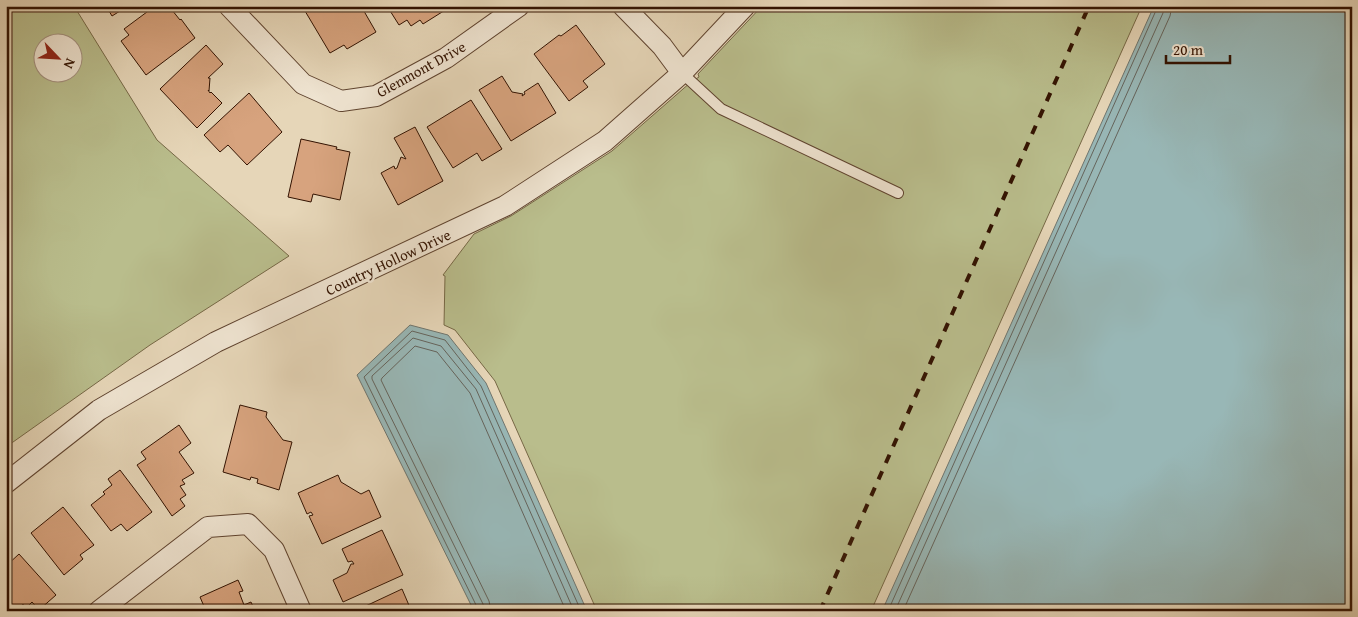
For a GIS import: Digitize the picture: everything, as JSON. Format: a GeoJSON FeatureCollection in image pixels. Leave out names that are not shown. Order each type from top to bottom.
{"type":"FeatureCollection","features":[{"type":"Feature","properties":{"kind":"street","name":"Glenmont Drive"},"geometry":{"type":"LineString","coordinates":[[230,6],[303,84],[341,101],[376,96],[446,58],[519,6]]}},
{"type":"Feature","properties":{"kind":"street"},"geometry":{"type":"LineString","coordinates":[[623,6],[662,46],[682,73]]}},
{"type":"Feature","properties":{"kind":"street","name":"Country Hollow Drive"},"geometry":{"type":"LineString","coordinates":[[6,483],[99,410],[216,342],[505,206],[605,141],[682,73],[745,6]]}},
{"type":"Feature","properties":{"kind":"street"},"geometry":{"type":"LineString","coordinates":[[99,611],[208,526],[248,524],[274,550],[300,611]]}},
{"type":"Feature","properties":{"kind":"lane"},"geometry":{"type":"LineString","coordinates":[[682,73],[721,109],[898,193]]}},
{"type":"Feature","properties":{"kind":"green space"},"geometry":{"type":"Polygon","coordinates":[[[6,6],[74,6],[157,140],[289,256],[150,345],[6,447],[6,6]]]}},
{"type":"Feature","properties":{"kind":"green space"},"geometry":{"type":"Polygon","coordinates":[[[762,6],[1142,6],[871,611],[597,611],[495,381],[455,330],[444,325],[445,276],[443,275],[474,234],[511,216],[612,151],[699,77],[698,74],[762,6]]]}},
{"type":"Feature","properties":{"kind":"water"},"geometry":{"type":"Polygon","coordinates":[[[1154,6],[1352,6],[1352,611],[882,611],[1154,6]]]}},
{"type":"Feature","properties":{"kind":"water"},"geometry":{"type":"Polygon","coordinates":[[[410,325],[448,335],[486,383],[587,611],[474,611],[357,375],[410,325]]]}},
{"type":"Feature","properties":{"kind":"building"},"geometry":{"type":"Polygon","coordinates":[[[106,6],[128,6],[112,16],[106,6]]]}},
{"type":"Feature","properties":{"kind":"building"},"geometry":{"type":"Polygon","coordinates":[[[155,6],[167,6],[170,11],[172,10],[195,38],[146,75],[121,41],[129,35],[124,29],[155,6]]]}},
{"type":"Feature","properties":{"kind":"building"},"geometry":{"type":"Polygon","coordinates":[[[314,6],[361,6],[376,32],[347,49],[344,45],[330,53],[305,11],[314,6]]]}},
{"type":"Feature","properties":{"kind":"building"},"geometry":{"type":"Polygon","coordinates":[[[387,6],[450,7],[423,24],[420,20],[411,26],[407,20],[399,25],[387,6]]]}},
{"type":"Feature","properties":{"kind":"building"},"geometry":{"type":"Polygon","coordinates":[[[576,25],[605,64],[583,81],[588,87],[569,101],[534,54],[576,25]]]}},
{"type":"Feature","properties":{"kind":"building"},"geometry":{"type":"Polygon","coordinates":[[[206,45],[223,64],[208,78],[210,78],[208,90],[210,93],[222,103],[197,128],[160,89],[206,45]]]}},
{"type":"Feature","properties":{"kind":"building"},"geometry":{"type":"Polygon","coordinates":[[[502,76],[512,92],[523,94],[522,96],[525,94],[524,92],[538,83],[556,113],[511,141],[479,90],[502,76]]]}},
{"type":"Feature","properties":{"kind":"building"},"geometry":{"type":"Polygon","coordinates":[[[249,93],[282,132],[247,165],[228,145],[220,152],[204,135],[249,93]]]}},
{"type":"Feature","properties":{"kind":"building"},"geometry":{"type":"Polygon","coordinates":[[[471,100],[502,149],[482,161],[477,153],[453,168],[427,127],[471,100]]]}},
{"type":"Feature","properties":{"kind":"building"},"geometry":{"type":"Polygon","coordinates":[[[415,127],[443,181],[398,205],[381,173],[394,166],[395,169],[397,168],[401,157],[406,159],[394,138],[415,127]]]}},
{"type":"Feature","properties":{"kind":"building"},"geometry":{"type":"Polygon","coordinates":[[[301,139],[350,152],[340,200],[313,194],[311,202],[288,197],[301,139]]]}},
{"type":"Feature","properties":{"kind":"building"},"geometry":{"type":"Polygon","coordinates":[[[240,405],[267,412],[266,417],[283,440],[292,442],[279,490],[257,483],[258,479],[251,477],[250,480],[223,472],[240,405]]]}},
{"type":"Feature","properties":{"kind":"building"},"geometry":{"type":"Polygon","coordinates":[[[179,425],[191,443],[179,452],[194,473],[182,480],[185,484],[180,486],[186,495],[180,499],[185,506],[172,516],[137,465],[146,459],[141,452],[179,425]]]}},
{"type":"Feature","properties":{"kind":"building"},"geometry":{"type":"Polygon","coordinates":[[[120,470],[152,512],[127,531],[121,524],[111,531],[91,505],[105,494],[103,492],[112,485],[108,479],[120,470]]]}},
{"type":"Feature","properties":{"kind":"building"},"geometry":{"type":"Polygon","coordinates":[[[338,475],[341,482],[361,494],[369,490],[381,517],[322,544],[309,516],[313,515],[311,512],[307,514],[298,493],[338,475]]]}},
{"type":"Feature","properties":{"kind":"building"},"geometry":{"type":"Polygon","coordinates":[[[63,507],[94,545],[80,555],[83,559],[64,575],[31,533],[63,507]]]}},
{"type":"Feature","properties":{"kind":"building"},"geometry":{"type":"Polygon","coordinates":[[[382,530],[403,575],[343,602],[333,580],[347,573],[351,564],[354,564],[352,561],[348,562],[342,549],[382,530]]]}},
{"type":"Feature","properties":{"kind":"building"},"geometry":{"type":"Polygon","coordinates":[[[19,554],[56,595],[39,610],[32,602],[26,608],[23,604],[16,611],[11,611],[6,606],[6,566],[19,554]]]}},
{"type":"Feature","properties":{"kind":"building"},"geometry":{"type":"Polygon","coordinates":[[[238,580],[243,591],[239,592],[244,605],[251,602],[255,611],[206,611],[200,597],[238,580]]]}},
{"type":"Feature","properties":{"kind":"building"},"geometry":{"type":"Polygon","coordinates":[[[402,589],[411,610],[415,608],[416,611],[355,611],[402,589]]]}},
{"type":"Feature","properties":{"kind":"railway"},"geometry":{"type":"LineString","coordinates":[[820,611],[1089,6]]}}]}
